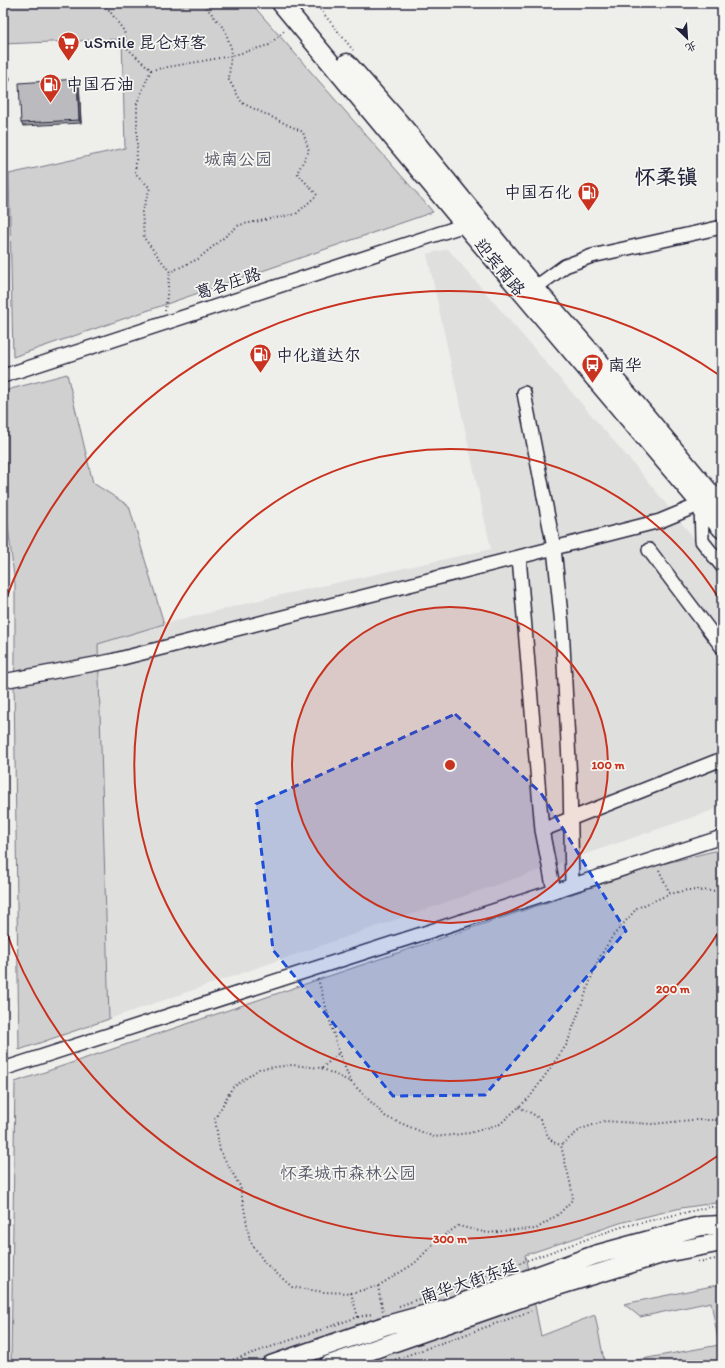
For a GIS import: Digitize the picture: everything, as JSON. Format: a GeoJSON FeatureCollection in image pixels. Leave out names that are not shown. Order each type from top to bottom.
{"type":"FeatureCollection","features":[{"type":"Feature","properties":{"kind":"main road","name":"迎宾南路"},"geometry":{"type":"LineString","coordinates":[[281,3],[296,11],[404,128],[533,286],[630,397],[715,500],[722,529]]}},
{"type":"Feature","properties":{"kind":"main road","name":"迎宾南路"},"geometry":{"type":"LineString","coordinates":[[296,11],[465,225],[715,500]]}},
{"type":"Feature","properties":{"kind":"main road","name":"南华大街东延"},"geometry":{"type":"LineString","coordinates":[[271,1365],[387,1325],[445,1309],[595,1255],[701,1226],[722,1225]]}},
{"type":"Feature","properties":{"kind":"main road","name":"南华大街东延"},"geometry":{"type":"LineString","coordinates":[[328,1365],[545,1290],[665,1253],[722,1242]]}},
{"type":"Feature","properties":{"kind":"street","name":"葛各庄路"},"geometry":{"type":"LineString","coordinates":[[3,376],[465,225]]}},
{"type":"Feature","properties":{"kind":"street"},"geometry":{"type":"LineString","coordinates":[[533,286],[543,282],[564,266],[592,256],[722,228]]}},
{"type":"Feature","properties":{"kind":"street"},"geometry":{"type":"LineString","coordinates":[[524,393],[554,548],[562,625],[570,781],[572,885]]}},
{"type":"Feature","properties":{"kind":"street"},"geometry":{"type":"LineString","coordinates":[[3,681],[111,661],[660,521],[715,500]]}},
{"type":"Feature","properties":{"kind":"street"},"geometry":{"type":"LineString","coordinates":[[715,500],[702,541],[722,566]]}},
{"type":"Feature","properties":{"kind":"street"},"geometry":{"type":"LineString","coordinates":[[649,550],[722,647]]}},
{"type":"Feature","properties":{"kind":"street"},"geometry":{"type":"LineString","coordinates":[[519,557],[542,830],[554,891]]}},
{"type":"Feature","properties":{"kind":"street"},"geometry":{"type":"LineString","coordinates":[[542,830],[722,759]]}},
{"type":"Feature","properties":{"kind":"street"},"geometry":{"type":"LineString","coordinates":[[3,1069],[722,837]]}},
{"type":"Feature","properties":{"kind":"path"},"geometry":{"type":"LineString","coordinates":[[104,3],[124,31],[128,49],[151,70]]}},
{"type":"Feature","properties":{"kind":"path"},"geometry":{"type":"LineString","coordinates":[[170,272],[198,259],[239,225],[296,214],[317,195],[297,173],[309,151],[303,132],[242,103],[229,80],[232,48],[225,30],[201,3]]}},
{"type":"Feature","properties":{"kind":"path"},"geometry":{"type":"LineString","coordinates":[[151,70],[231,56],[269,45],[296,11]]}},
{"type":"Feature","properties":{"kind":"path"},"geometry":{"type":"LineString","coordinates":[[151,70],[137,103],[137,152],[135,173],[150,188],[142,212],[144,238],[170,272],[165,305],[166,322]]}},
{"type":"Feature","properties":{"kind":"path"},"geometry":{"type":"LineString","coordinates":[[654,859],[670,894]]}},
{"type":"Feature","properties":{"kind":"path"},"geometry":{"type":"LineString","coordinates":[[561,1145],[564,1163],[571,1182],[573,1199],[559,1214],[536,1228],[488,1233],[458,1226],[436,1241],[415,1263],[378,1286],[351,1293],[324,1292],[292,1287],[265,1263],[250,1241],[240,1186],[220,1151],[215,1119],[232,1088],[259,1069],[292,1065],[322,1068],[351,1082],[386,1117],[434,1137],[470,1133],[500,1124],[530,1097],[567,1044],[598,960],[612,937],[637,908],[670,894],[687,890],[722,891]]}},
{"type":"Feature","properties":{"kind":"path"},"geometry":{"type":"LineString","coordinates":[[316,968],[318,980],[339,1052],[351,1082]]}},
{"type":"Feature","properties":{"kind":"path"},"geometry":{"type":"LineString","coordinates":[[322,1068],[339,1052]]}},
{"type":"Feature","properties":{"kind":"path"},"geometry":{"type":"LineString","coordinates":[[519,1107],[541,1120],[553,1143],[561,1145]]}},
{"type":"Feature","properties":{"kind":"path"},"geometry":{"type":"LineString","coordinates":[[561,1145],[581,1129],[605,1121],[653,1124],[691,1120],[722,1120]]}},
{"type":"Feature","properties":{"kind":"path","name":"南华大街东延"},"geometry":{"type":"LineString","coordinates":[[398,1306],[621,1227],[710,1207],[722,1206]]}},
{"type":"Feature","properties":{"kind":"path"},"geometry":{"type":"LineString","coordinates":[[691,1263],[722,1258]]}},
{"type":"Feature","properties":{"kind":"path"},"geometry":{"type":"LineString","coordinates":[[218,1365],[358,1317],[383,1312],[378,1286]]}},
{"type":"Feature","properties":{"kind":"path"},"geometry":{"type":"LineString","coordinates":[[351,1293],[358,1317]]}},
{"type":"Feature","properties":{"kind":"path"},"geometry":{"type":"LineString","coordinates":[[380,1365],[536,1309]]}},
{"type":"Feature","properties":{"kind":"highlighted area"},"geometry":{"type":"Polygon","coordinates":[[[455,714],[541,793],[626,931],[485,1095],[393,1096],[273,950],[256,804],[455,714]]]}},
{"type":"Feature","properties":{"kind":"shaded area"},"geometry":{"type":"Polygon","coordinates":[[[448,249],[637,468],[722,573],[722,807],[109,1019],[98,644],[164,624],[276,596],[491,549],[427,254],[448,249]]]}},
{"type":"Feature","properties":{"kind":"green space","name":"城南公园"},"geometry":{"type":"Polygon","coordinates":[[[3,3],[251,3],[433,212],[13,357],[9,174],[125,148],[122,39],[3,44],[3,3]]]}},
{"type":"Feature","properties":{"kind":"green space"},"geometry":{"type":"Polygon","coordinates":[[[67,374],[93,483],[129,506],[164,624],[98,644],[109,1019],[19,1050],[14,683],[15,585],[7,518],[7,390],[67,374]]]}},
{"type":"Feature","properties":{"kind":"green space","name":"怀柔城市森林公园"},"geometry":{"type":"Polygon","coordinates":[[[722,849],[722,1202],[681,1208],[623,1222],[525,1255],[541,1336],[595,1315],[605,1365],[11,1365],[15,1082],[658,865],[722,849]]]}},
{"type":"Feature","properties":{"kind":"green space"},"geometry":{"type":"Polygon","coordinates":[[[722,1284],[722,1365],[609,1365],[719,1345],[711,1302],[640,1317],[624,1304],[722,1284]]]}},
{"type":"Feature","properties":{"kind":"building","name":"中国石油"},"geometry":{"type":"Polygon","coordinates":[[[77,79],[79,120],[21,123],[19,83],[77,79]]]}},
{"type":"Feature","properties":{"kind":"place","name":"uSmile 昆仑好客"},"geometry":{"type":"Point","coordinates":[68,62]}},
{"type":"Feature","properties":{"kind":"place","name":"中国石油"},"geometry":{"type":"Point","coordinates":[51,104]}},
{"type":"Feature","properties":{"kind":"place","name":"中国石化"},"geometry":{"type":"Point","coordinates":[588,212]}},
{"type":"Feature","properties":{"kind":"place","name":"中化道达尔"},"geometry":{"type":"Point","coordinates":[261,374]}},
{"type":"Feature","properties":{"kind":"place","name":"南华"},"geometry":{"type":"Point","coordinates":[592,384]}},
{"type":"Feature","properties":{"kind":"district","name":"怀柔镇"},"geometry":{"type":"Point","coordinates":[666,176]}}]}
